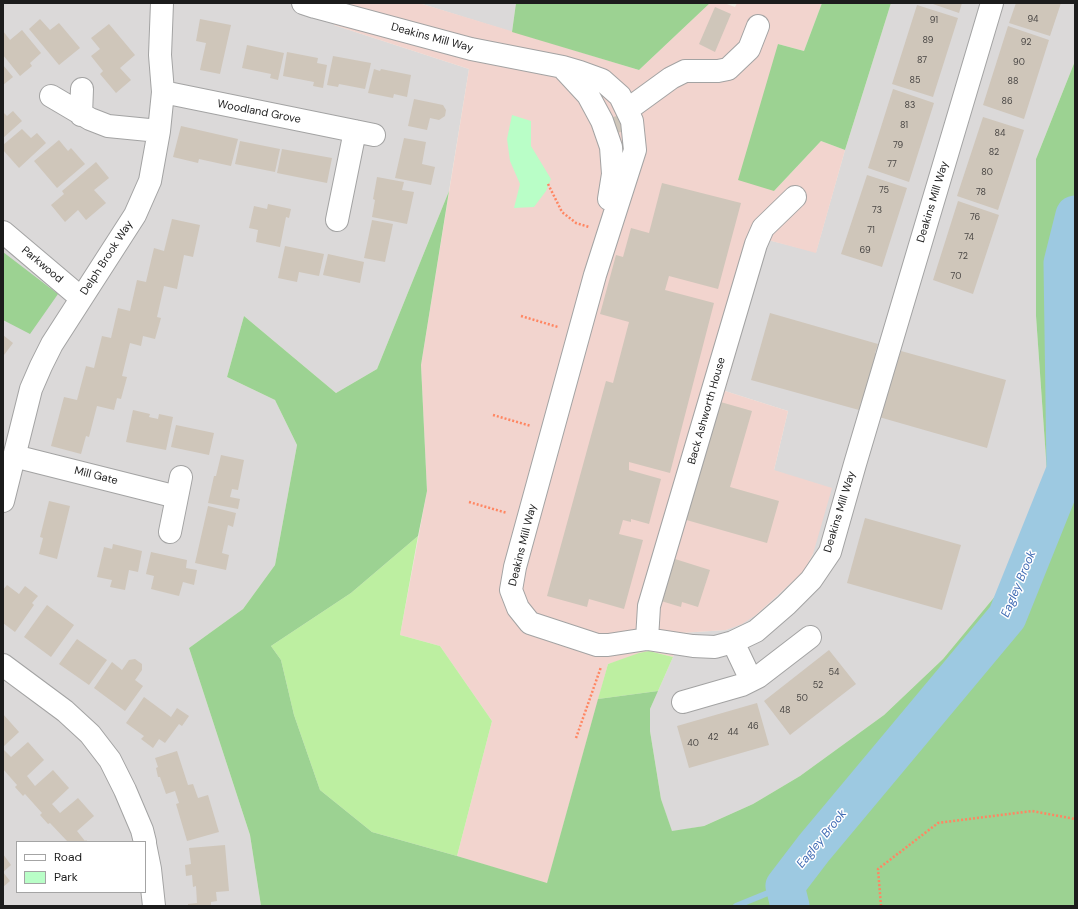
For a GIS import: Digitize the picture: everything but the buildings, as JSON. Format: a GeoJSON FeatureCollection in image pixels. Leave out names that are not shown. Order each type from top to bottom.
{"type":"FeatureCollection","features":[{"type":"Feature","properties":{"kind":"street","name":"Delph Brook Way"},"geometry":{"type":"LineString","coordinates":[[3,501],[31,389],[41,366],[52,344],[135,215],[150,181],[159,131],[163,92],[160,55],[162,3]]}},
{"type":"Feature","properties":{"kind":"street","name":"Deakins Mill Way"},"geometry":{"type":"LineString","coordinates":[[303,3],[472,49],[563,67],[602,80],[620,96],[632,121],[635,150],[595,275],[511,590],[518,608],[530,623],[597,645],[608,645],[646,639],[693,646],[715,647],[733,642],[756,631],[786,605],[811,580],[830,552],[992,3]]}},
{"type":"Feature","properties":{"kind":"street"},"geometry":{"type":"LineString","coordinates":[[627,110],[671,78],[685,71],[718,71],[728,69],[749,49],[758,26]]}},
{"type":"Feature","properties":{"kind":"street","name":"Deakins Mill Way"},"geometry":{"type":"LineString","coordinates":[[563,67],[588,95],[602,121],[611,147],[613,174],[595,275]]}},
{"type":"Feature","properties":{"kind":"street"},"geometry":{"type":"LineString","coordinates":[[81,115],[82,89]]}},
{"type":"Feature","properties":{"kind":"street","name":"Woodland Grove"},"geometry":{"type":"LineString","coordinates":[[163,92],[364,133],[336,208]]}},
{"type":"Feature","properties":{"kind":"street"},"geometry":{"type":"LineString","coordinates":[[50,96],[81,115],[108,126],[159,131]]}},
{"type":"Feature","properties":{"kind":"street","name":"Back Ashworth House"},"geometry":{"type":"LineString","coordinates":[[646,639],[649,606],[756,244],[763,228],[795,197]]}},
{"type":"Feature","properties":{"kind":"street","name":"Parkwood"},"geometry":{"type":"LineString","coordinates":[[3,232],[81,298]]}},
{"type":"Feature","properties":{"kind":"street","name":"Mill Gate"},"geometry":{"type":"LineString","coordinates":[[14,456],[179,487],[170,532]]}},
{"type":"Feature","properties":{"kind":"street"},"geometry":{"type":"LineString","coordinates":[[683,702],[742,685],[758,677],[810,637]]}},
{"type":"Feature","properties":{"kind":"street"},"geometry":{"type":"LineString","coordinates":[[733,642],[751,680]]}},
{"type":"Feature","properties":{"kind":"street"},"geometry":{"type":"LineString","coordinates":[[3,665],[65,711],[90,734],[110,760],[142,830],[145,841]]}},
{"type":"Feature","properties":{"kind":"street"},"geometry":{"type":"LineString","coordinates":[[146,848],[154,906]]}},
{"type":"Feature","properties":{"kind":"path"},"geometry":{"type":"LineString","coordinates":[[548,184],[562,212],[576,223],[603,231]]}},
{"type":"Feature","properties":{"kind":"path"},"geometry":{"type":"LineString","coordinates":[[521,316],[579,333]]}},
{"type":"Feature","properties":{"kind":"path"},"geometry":{"type":"LineString","coordinates":[[493,415],[553,432]]}},
{"type":"Feature","properties":{"kind":"path"},"geometry":{"type":"LineString","coordinates":[[469,502],[529,520]]}},
{"type":"Feature","properties":{"kind":"path"},"geometry":{"type":"LineString","coordinates":[[576,738],[608,645]]}},
{"type":"Feature","properties":{"kind":"path"},"geometry":{"type":"LineString","coordinates":[[881,906],[878,868],[938,823],[1032,811],[1075,819]]}},
{"type":"Feature","properties":{"kind":"shaded area"},"geometry":{"type":"Polygon","coordinates":[[[3,3],[340,3],[334,25],[469,69],[449,191],[377,369],[336,393],[244,316],[227,377],[275,400],[297,445],[275,565],[243,609],[189,648],[250,835],[261,906],[3,906],[3,3]]]}},
{"type":"Feature","properties":{"kind":"shaded area"},"geometry":{"type":"Polygon","coordinates":[[[340,3],[419,3],[639,70],[710,3],[724,3],[735,7],[737,3],[822,3],[804,51],[778,44],[774,191],[821,141],[845,150],[816,253],[768,240],[725,391],[788,411],[774,470],[832,488],[813,554],[803,572],[756,615],[742,624],[726,630],[681,633],[673,657],[649,651],[608,664],[547,884],[457,856],[492,721],[440,646],[400,635],[427,491],[421,365],[469,69],[334,25],[340,3]]]}},
{"type":"Feature","properties":{"kind":"shaded area"},"geometry":{"type":"Polygon","coordinates":[[[419,3],[516,3],[512,32],[419,3]]]}},
{"type":"Feature","properties":{"kind":"shaded area"},"geometry":{"type":"Polygon","coordinates":[[[891,3],[1075,3],[1075,61],[1036,159],[1036,316],[1047,473],[1006,583],[943,659],[884,715],[800,776],[753,804],[704,826],[672,832],[661,799],[650,731],[650,709],[673,657],[681,633],[726,630],[756,615],[803,572],[813,554],[774,470],[788,411],[725,391],[768,240],[816,252],[845,150],[891,3]]]}},
{"type":"Feature","properties":{"kind":"green space"},"geometry":{"type":"Polygon","coordinates":[[[516,3],[710,3],[639,70],[512,32],[516,3]]]}},
{"type":"Feature","properties":{"kind":"green space"},"geometry":{"type":"Polygon","coordinates":[[[822,3],[891,3],[845,150],[821,141],[774,191],[738,180],[778,44],[804,51],[822,3]]]}},
{"type":"Feature","properties":{"kind":"green space"},"geometry":{"type":"Polygon","coordinates":[[[1075,61],[1075,906],[261,906],[250,835],[189,648],[243,609],[275,565],[297,445],[275,400],[227,377],[244,316],[336,393],[377,369],[449,191],[421,365],[427,491],[418,536],[351,593],[271,646],[281,660],[294,715],[320,790],[372,832],[547,883],[598,699],[658,691],[650,709],[650,731],[661,799],[672,831],[704,826],[753,804],[800,776],[884,715],[943,659],[1006,583],[1047,473],[1036,316],[1036,159],[1075,61]]]}},
{"type":"Feature","properties":{"kind":"green space"},"geometry":{"type":"Polygon","coordinates":[[[512,115],[531,121],[531,146],[551,179],[546,191],[534,207],[514,208],[520,184],[510,161],[507,139],[512,115]]]}},
{"type":"Feature","properties":{"kind":"green space"},"geometry":{"type":"Polygon","coordinates":[[[3,252],[58,294],[30,334],[3,320],[3,252]]]}},
{"type":"Feature","properties":{"kind":"green space"},"geometry":{"type":"Polygon","coordinates":[[[418,536],[400,635],[440,646],[492,721],[457,856],[372,832],[320,790],[294,715],[281,660],[271,646],[351,593],[418,536]]]}},
{"type":"Feature","properties":{"kind":"green space"},"geometry":{"type":"Polygon","coordinates":[[[649,651],[673,657],[658,691],[598,699],[608,664],[649,651]]]}},
{"type":"Feature","properties":{"kind":"waterway","name":"Eagley Brook"},"geometry":{"type":"LineString","coordinates":[[790,906],[785,886],[814,848],[1007,617],[1066,470],[1063,263],[1075,215]]}},
{"type":"Feature","properties":{"kind":"waterway"},"geometry":{"type":"LineString","coordinates":[[736,906],[785,886]]}}]}
